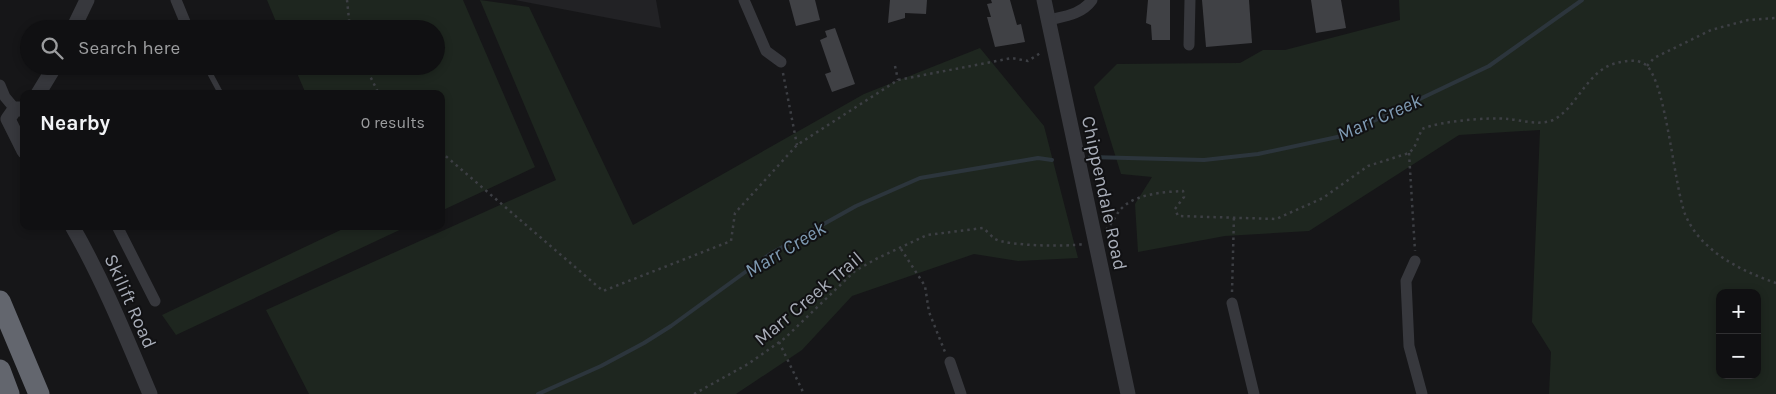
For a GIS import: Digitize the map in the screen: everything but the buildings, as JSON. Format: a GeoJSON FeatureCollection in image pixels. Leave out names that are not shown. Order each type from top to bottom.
{"type":"FeatureCollection","features":[{"type":"Feature","properties":{"kind":"highway"},"geometry":{"type":"LineString","coordinates":[[0,302],[39,394]]}},
{"type":"Feature","properties":{"kind":"highway"},"geometry":{"type":"LineString","coordinates":[[0,316],[27,394]]}},
{"type":"Feature","properties":{"kind":"highway"},"geometry":{"type":"LineString","coordinates":[[0,370],[9,394]]}},
{"type":"Feature","properties":{"kind":"street"},"geometry":{"type":"LineString","coordinates":[[77,20],[87,0]]}},
{"type":"Feature","properties":{"kind":"street"},"geometry":{"type":"LineString","coordinates":[[176,0],[184,20]]}},
{"type":"Feature","properties":{"kind":"street"},"geometry":{"type":"LineString","coordinates":[[744,0],[766,51],[781,62]]}},
{"type":"Feature","properties":{"kind":"street","name":"Chippendale Road"},"geometry":{"type":"LineString","coordinates":[[1044,0],[1128,394]]}},
{"type":"Feature","properties":{"kind":"street"},"geometry":{"type":"LineString","coordinates":[[1049,20],[1076,14],[1087,7],[1092,0]]}},
{"type":"Feature","properties":{"kind":"street"},"geometry":{"type":"LineString","coordinates":[[1189,45],[1190,0]]}},
{"type":"Feature","properties":{"kind":"street"},"geometry":{"type":"LineString","coordinates":[[46,87],[51,75]]}},
{"type":"Feature","properties":{"kind":"street"},"geometry":{"type":"LineString","coordinates":[[0,85],[5,97],[20,107]]}},
{"type":"Feature","properties":{"kind":"street"},"geometry":{"type":"LineString","coordinates":[[18,130],[8,119],[20,109]]}},
{"type":"Feature","properties":{"kind":"street","name":"Skilift Road"},"geometry":{"type":"LineString","coordinates":[[74,230],[114,308],[150,394]]}},
{"type":"Feature","properties":{"kind":"street","name":"Skilift Road"},"geometry":{"type":"LineString","coordinates":[[119,230],[155,301]]}},
{"type":"Feature","properties":{"kind":"street"},"geometry":{"type":"LineString","coordinates":[[1415,261],[1406,281],[1408,328],[1409,346],[1422,394]]}},
{"type":"Feature","properties":{"kind":"street"},"geometry":{"type":"LineString","coordinates":[[1232,304],[1254,394]]}},
{"type":"Feature","properties":{"kind":"street"},"geometry":{"type":"LineString","coordinates":[[950,362],[962,394]]}},
{"type":"Feature","properties":{"kind":"lane"},"geometry":{"type":"LineString","coordinates":[[211,75],[219,90]]}},
{"type":"Feature","properties":{"kind":"path"},"geometry":{"type":"LineString","coordinates":[[347,0],[349,20]]}},
{"type":"Feature","properties":{"kind":"path"},"geometry":{"type":"LineString","coordinates":[[1648,66],[1654,58],[1711,30],[1748,20],[1776,18]]}},
{"type":"Feature","properties":{"kind":"path"},"geometry":{"type":"LineString","coordinates":[[445,155],[603,291],[731,241],[736,213],[797,145],[898,80],[1012,58],[1028,62],[1046,50]]}},
{"type":"Feature","properties":{"kind":"path"},"geometry":{"type":"LineString","coordinates":[[1102,233],[1119,211],[1130,201],[1162,193],[1185,192],[1176,209],[1178,216],[1234,216],[1276,219],[1323,198],[1368,166],[1409,152],[1418,141],[1418,134],[1428,126],[1478,118],[1528,122],[1552,120],[1565,109],[1602,69],[1629,61],[1639,61],[1648,66],[1666,116],[1685,214],[1696,233],[1715,253],[1754,275],[1776,283]]}},
{"type":"Feature","properties":{"kind":"path"},"geometry":{"type":"LineString","coordinates":[[781,62],[797,145]]}},
{"type":"Feature","properties":{"kind":"path"},"geometry":{"type":"LineString","coordinates":[[895,66],[898,80]]}},
{"type":"Feature","properties":{"kind":"path"},"geometry":{"type":"LineString","coordinates":[[370,75],[377,90]]}},
{"type":"Feature","properties":{"kind":"path"},"geometry":{"type":"LineString","coordinates":[[1409,152],[1415,261]]}},
{"type":"Feature","properties":{"kind":"path"},"geometry":{"type":"LineString","coordinates":[[1232,304],[1234,216]]}},
{"type":"Feature","properties":{"kind":"path","name":"Marr Creek Trail"},"geometry":{"type":"LineString","coordinates":[[694,394],[748,364],[779,342],[855,272],[927,235],[983,228],[996,239],[1011,242],[1065,247],[1087,243]]}},
{"type":"Feature","properties":{"kind":"path"},"geometry":{"type":"LineString","coordinates":[[901,249],[925,286],[929,312],[950,362]]}},
{"type":"Feature","properties":{"kind":"path"},"geometry":{"type":"LineString","coordinates":[[779,342],[804,394]]}},
{"type":"Feature","properties":{"kind":"shaded area"},"geometry":{"type":"Polygon","coordinates":[[[267,0],[463,0],[535,167],[445,209],[445,90],[304,90],[298,75],[445,75],[445,20],[275,20],[267,0]]]}},
{"type":"Feature","properties":{"kind":"shaded area"},"geometry":{"type":"Polygon","coordinates":[[[480,0],[529,7],[633,225],[864,94],[980,48],[1044,126],[1078,258],[1018,261],[974,254],[852,296],[802,350],[736,394],[309,394],[266,310],[556,180],[480,0]]]}},
{"type":"Feature","properties":{"kind":"shaded area"},"geometry":{"type":"Polygon","coordinates":[[[515,0],[656,0],[661,28],[515,0]]]}},
{"type":"Feature","properties":{"kind":"shaded area"},"geometry":{"type":"Polygon","coordinates":[[[1399,0],[1776,0],[1776,394],[1549,394],[1551,352],[1532,322],[1540,130],[1459,135],[1309,231],[1225,236],[1138,252],[1135,204],[1152,177],[1121,174],[1094,87],[1117,64],[1240,63],[1263,50],[1285,50],[1400,20],[1399,0]]]}},
{"type":"Feature","properties":{"kind":"shaded area"},"geometry":{"type":"Polygon","coordinates":[[[341,230],[399,230],[176,335],[162,315],[341,230]]]}},
{"type":"Feature","properties":{"kind":"waterway","name":"Marr Creek"},"geometry":{"type":"LineString","coordinates":[[1090,157],[1204,160],[1258,154],[1342,136],[1489,66],[1582,0]]}},
{"type":"Feature","properties":{"kind":"waterway","name":"Marr Creek"},"geometry":{"type":"LineString","coordinates":[[538,394],[601,366],[644,343],[671,326],[770,254],[856,206],[920,178],[1038,158],[1052,160]]}}]}
